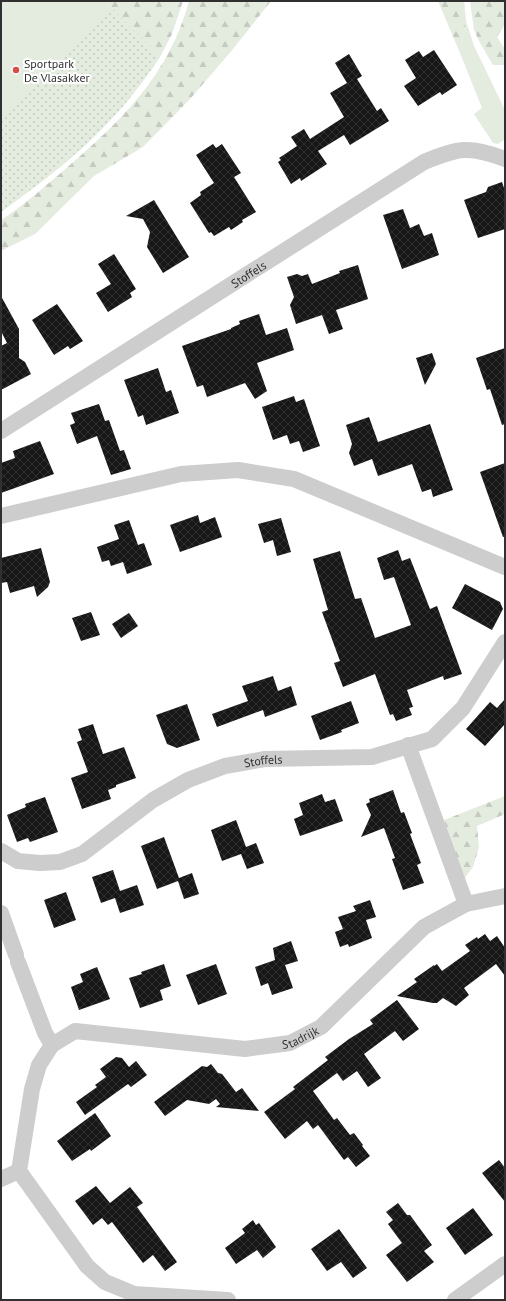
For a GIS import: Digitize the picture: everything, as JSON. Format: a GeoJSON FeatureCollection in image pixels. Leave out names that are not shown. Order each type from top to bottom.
{"type":"FeatureCollection","features":[{"type":"Feature","properties":{"kind":"street","name":"Stoffels"},"geometry":{"type":"LineString","coordinates":[[1,431],[424,162],[449,152],[464,149],[486,152],[505,158]]}},
{"type":"Feature","properties":{"kind":"street"},"geometry":{"type":"LineString","coordinates":[[1,516],[180,474],[238,470],[294,479],[505,567]]}},
{"type":"Feature","properties":{"kind":"street","name":"Stoffels"},"geometry":{"type":"LineString","coordinates":[[1,851],[18,861],[40,863],[60,862],[82,854],[153,800],[188,780],[225,766],[264,759],[372,757],[432,739],[463,708],[505,642]]}},
{"type":"Feature","properties":{"kind":"street"},"geometry":{"type":"LineString","coordinates":[[408,745],[466,904]]}},
{"type":"Feature","properties":{"kind":"street","name":"Stadrijk"},"geometry":{"type":"LineString","coordinates":[[19,1171],[32,1089],[40,1066],[52,1045],[74,1031],[245,1049],[290,1042],[321,1027],[424,927],[466,904],[505,896]]}},
{"type":"Feature","properties":{"kind":"street"},"geometry":{"type":"LineString","coordinates":[[1,913],[45,1032],[52,1045]]}},
{"type":"Feature","properties":{"kind":"street"},"geometry":{"type":"LineString","coordinates":[[1,1178],[19,1171],[87,1266],[105,1282],[134,1294],[228,1300]]}},
{"type":"Feature","properties":{"kind":"street"},"geometry":{"type":"LineString","coordinates":[[455,1300],[505,1264]]}},
{"type":"Feature","properties":{"kind":"green space"},"geometry":{"type":"Polygon","coordinates":[[[1,1],[105,1],[160,57],[128,100],[92,139],[59,168],[1,212],[1,1]]]}},
{"type":"Feature","properties":{"kind":"green space"},"geometry":{"type":"Polygon","coordinates":[[[105,1],[183,1],[172,34],[160,57],[105,1]]]}},
{"type":"Feature","properties":{"kind":"green space"},"geometry":{"type":"Polygon","coordinates":[[[189,1],[271,1],[233,49],[191,98],[143,147],[94,176],[35,234],[1,251],[1,220],[33,197],[84,153],[140,96],[169,52],[180,28],[189,1]]]}},
{"type":"Feature","properties":{"kind":"green space"},"geometry":{"type":"Polygon","coordinates":[[[438,1],[464,1],[466,21],[460,53],[438,1]]]}},
{"type":"Feature","properties":{"kind":"green space"},"geometry":{"type":"Polygon","coordinates":[[[470,1],[505,1],[505,24],[497,37],[505,49],[505,65],[493,65],[480,43],[474,30],[470,1]]]}},
{"type":"Feature","properties":{"kind":"green space"},"geometry":{"type":"Polygon","coordinates":[[[111,7],[160,57],[130,98],[106,125],[63,164],[1,212],[1,119],[111,7]]]}},
{"type":"Feature","properties":{"kind":"green space"},"geometry":{"type":"Polygon","coordinates":[[[466,21],[474,46],[505,110],[505,138],[498,144],[493,143],[474,114],[482,108],[460,53],[466,21]]]}},
{"type":"Feature","properties":{"kind":"green space"},"geometry":{"type":"Polygon","coordinates":[[[505,796],[505,814],[477,826],[479,847],[473,867],[463,880],[444,820],[505,796]]]}},
{"type":"Feature","properties":{"kind":"building"},"geometry":{"type":"Polygon","coordinates":[[[434,50],[457,85],[442,95],[440,92],[418,106],[404,86],[416,78],[405,60],[419,51],[423,57],[434,50]]]}},
{"type":"Feature","properties":{"kind":"building"},"geometry":{"type":"Polygon","coordinates":[[[349,54],[362,76],[357,79],[377,111],[381,108],[389,121],[350,145],[344,135],[318,151],[327,164],[301,181],[300,178],[291,184],[278,162],[281,160],[279,158],[297,146],[291,137],[304,129],[310,139],[344,117],[330,93],[347,83],[335,63],[349,54]]]}},
{"type":"Feature","properties":{"kind":"building"},"geometry":{"type":"Polygon","coordinates":[[[213,144],[216,148],[222,144],[241,173],[234,177],[256,212],[242,220],[243,222],[231,230],[229,227],[214,236],[211,232],[209,233],[190,203],[201,195],[200,192],[214,183],[196,155],[213,144]]]}},
{"type":"Feature","properties":{"kind":"building"},"geometry":{"type":"Polygon","coordinates":[[[502,182],[505,191],[505,229],[478,238],[464,200],[486,192],[488,187],[502,182]]]}},
{"type":"Feature","properties":{"kind":"building"},"geometry":{"type":"Polygon","coordinates":[[[154,200],[189,257],[163,273],[147,247],[150,232],[143,219],[126,216],[154,200]]]}},
{"type":"Feature","properties":{"kind":"building"},"geometry":{"type":"Polygon","coordinates":[[[403,209],[410,228],[419,224],[424,236],[432,233],[439,255],[402,269],[383,215],[403,209]]]}},
{"type":"Feature","properties":{"kind":"building"},"geometry":{"type":"Polygon","coordinates":[[[114,254],[136,289],[130,293],[132,297],[108,312],[96,293],[111,284],[98,264],[114,254]]]}},
{"type":"Feature","properties":{"kind":"building"},"geometry":{"type":"Polygon","coordinates":[[[358,265],[368,299],[336,310],[343,329],[329,334],[322,315],[296,324],[290,305],[294,297],[287,277],[297,274],[302,276],[308,274],[312,284],[340,273],[339,271],[358,265]]]}},
{"type":"Feature","properties":{"kind":"building"},"geometry":{"type":"Polygon","coordinates":[[[1,296],[19,329],[19,358],[25,362],[31,374],[1,390],[1,346],[7,343],[1,331],[1,296]]]}},
{"type":"Feature","properties":{"kind":"building"},"geometry":{"type":"Polygon","coordinates":[[[57,304],[83,341],[70,349],[68,346],[54,355],[32,320],[57,304]]]}},
{"type":"Feature","properties":{"kind":"building"},"geometry":{"type":"Polygon","coordinates":[[[259,314],[266,335],[287,328],[294,350],[257,363],[267,391],[255,399],[245,383],[207,397],[203,385],[197,387],[182,346],[231,329],[240,324],[239,321],[259,314]]]}},
{"type":"Feature","properties":{"kind":"building"},"geometry":{"type":"Polygon","coordinates":[[[505,348],[505,424],[502,425],[490,389],[487,390],[476,358],[505,348]]]}},
{"type":"Feature","properties":{"kind":"building"},"geometry":{"type":"Polygon","coordinates":[[[432,353],[436,364],[425,385],[416,358],[432,353]]]}},
{"type":"Feature","properties":{"kind":"building"},"geometry":{"type":"Polygon","coordinates":[[[158,368],[166,392],[171,390],[179,413],[146,425],[143,415],[138,417],[124,380],[158,368]]]}},
{"type":"Feature","properties":{"kind":"building"},"geometry":{"type":"Polygon","coordinates":[[[294,396],[296,402],[304,399],[320,446],[303,452],[299,441],[290,444],[287,435],[273,440],[262,407],[294,396]]]}},
{"type":"Feature","properties":{"kind":"building"},"geometry":{"type":"Polygon","coordinates":[[[99,404],[105,421],[109,420],[120,451],[124,450],[131,469],[111,475],[97,436],[77,444],[70,425],[75,423],[71,413],[99,404]]]}},
{"type":"Feature","properties":{"kind":"building"},"geometry":{"type":"Polygon","coordinates":[[[369,417],[378,442],[430,424],[453,490],[433,497],[431,489],[422,492],[412,464],[378,476],[372,459],[354,466],[349,453],[352,444],[346,425],[369,417]]]}},
{"type":"Feature","properties":{"kind":"building"},"geometry":{"type":"Polygon","coordinates":[[[40,441],[54,474],[1,493],[1,463],[15,458],[13,451],[40,441]]]}},
{"type":"Feature","properties":{"kind":"building"},"geometry":{"type":"Polygon","coordinates":[[[505,463],[505,537],[503,537],[480,472],[505,463]]]}},
{"type":"Feature","properties":{"kind":"building"},"geometry":{"type":"Polygon","coordinates":[[[198,515],[200,523],[215,517],[222,537],[180,552],[170,525],[198,515]]]}},
{"type":"Feature","properties":{"kind":"building"},"geometry":{"type":"Polygon","coordinates":[[[281,518],[291,552],[277,556],[273,540],[264,543],[258,524],[281,518]]]}},
{"type":"Feature","properties":{"kind":"building"},"geometry":{"type":"Polygon","coordinates":[[[129,520],[138,545],[144,543],[152,565],[127,574],[123,562],[111,566],[109,560],[102,562],[97,547],[119,539],[114,525],[129,520]]]}},
{"type":"Feature","properties":{"kind":"building"},"geometry":{"type":"Polygon","coordinates":[[[41,548],[50,582],[48,587],[37,597],[34,586],[10,593],[7,582],[1,583],[1,558],[41,548]]]}},
{"type":"Feature","properties":{"kind":"building"},"geometry":{"type":"Polygon","coordinates":[[[398,550],[402,561],[410,558],[430,609],[437,606],[462,674],[444,680],[443,676],[407,690],[413,707],[409,708],[412,715],[396,721],[393,714],[390,715],[375,674],[343,687],[334,663],[340,661],[322,612],[328,610],[313,559],[340,551],[355,599],[361,598],[375,638],[411,625],[394,577],[384,580],[377,558],[398,550]]]}},
{"type":"Feature","properties":{"kind":"building"},"geometry":{"type":"Polygon","coordinates":[[[465,584],[500,602],[503,609],[492,630],[452,608],[465,584]]]}},
{"type":"Feature","properties":{"kind":"building"},"geometry":{"type":"Polygon","coordinates":[[[91,612],[100,635],[81,641],[72,618],[91,612]]]}},
{"type":"Feature","properties":{"kind":"building"},"geometry":{"type":"Polygon","coordinates":[[[129,613],[138,626],[121,638],[112,624],[129,613]]]}},
{"type":"Feature","properties":{"kind":"building"},"geometry":{"type":"Polygon","coordinates":[[[273,676],[278,691],[291,686],[297,705],[265,717],[263,710],[217,727],[212,714],[248,701],[242,686],[273,676]]]}},
{"type":"Feature","properties":{"kind":"building"},"geometry":{"type":"Polygon","coordinates":[[[505,699],[505,724],[485,746],[466,729],[490,702],[497,708],[505,699]]]}},
{"type":"Feature","properties":{"kind":"building"},"geometry":{"type":"Polygon","coordinates":[[[351,701],[359,723],[341,730],[342,732],[320,740],[311,716],[351,701]]]}},
{"type":"Feature","properties":{"kind":"building"},"geometry":{"type":"Polygon","coordinates":[[[187,704],[200,740],[177,748],[167,744],[156,715],[187,704]]]}},
{"type":"Feature","properties":{"kind":"building"},"geometry":{"type":"Polygon","coordinates":[[[93,724],[103,754],[124,747],[136,778],[116,785],[116,787],[108,790],[111,799],[82,809],[71,778],[88,772],[77,742],[82,740],[78,729],[93,724]]]}},
{"type":"Feature","properties":{"kind":"building"},"geometry":{"type":"Polygon","coordinates":[[[393,790],[401,813],[404,812],[412,833],[410,834],[421,863],[417,865],[424,883],[403,890],[392,859],[395,858],[384,828],[361,837],[371,815],[366,804],[370,802],[369,799],[393,790]]]}},
{"type":"Feature","properties":{"kind":"building"},"geometry":{"type":"Polygon","coordinates":[[[322,794],[325,802],[335,799],[343,821],[300,836],[294,819],[303,815],[299,803],[322,794]]]}},
{"type":"Feature","properties":{"kind":"building"},"geometry":{"type":"Polygon","coordinates":[[[45,797],[58,832],[30,842],[28,838],[17,842],[7,815],[26,807],[25,804],[45,797]]]}},
{"type":"Feature","properties":{"kind":"building"},"geometry":{"type":"Polygon","coordinates":[[[236,820],[246,847],[256,843],[264,863],[247,869],[241,854],[222,861],[211,830],[236,820]]]}},
{"type":"Feature","properties":{"kind":"building"},"geometry":{"type":"Polygon","coordinates":[[[164,837],[179,878],[192,873],[199,894],[184,899],[178,881],[157,889],[141,846],[164,837]]]}},
{"type":"Feature","properties":{"kind":"building"},"geometry":{"type":"Polygon","coordinates":[[[113,870],[120,891],[137,885],[144,905],[120,913],[115,898],[101,903],[92,877],[113,870]]]}},
{"type":"Feature","properties":{"kind":"building"},"geometry":{"type":"Polygon","coordinates":[[[66,892],[76,920],[54,928],[44,900],[66,892]]]}},
{"type":"Feature","properties":{"kind":"building"},"geometry":{"type":"Polygon","coordinates":[[[370,900],[376,917],[366,920],[372,938],[349,947],[348,944],[340,947],[335,932],[343,929],[338,917],[356,911],[353,906],[370,900]]]}},
{"type":"Feature","properties":{"kind":"building"},"geometry":{"type":"Polygon","coordinates":[[[485,934],[490,941],[497,936],[505,948],[505,976],[496,964],[464,988],[469,995],[456,1006],[443,998],[437,1003],[433,1003],[397,996],[417,982],[414,979],[434,965],[437,964],[442,971],[470,951],[465,945],[477,937],[478,939],[485,934]]]}},
{"type":"Feature","properties":{"kind":"building"},"geometry":{"type":"Polygon","coordinates":[[[291,941],[298,961],[285,965],[293,988],[272,995],[268,983],[261,986],[255,967],[275,960],[273,948],[291,941]]]}},
{"type":"Feature","properties":{"kind":"building"},"geometry":{"type":"Polygon","coordinates":[[[164,964],[171,986],[160,990],[163,1000],[140,1008],[129,978],[164,964]]]}},
{"type":"Feature","properties":{"kind":"building"},"geometry":{"type":"Polygon","coordinates":[[[216,964],[227,994],[198,1005],[186,975],[216,964]]]}},
{"type":"Feature","properties":{"kind":"building"},"geometry":{"type":"Polygon","coordinates":[[[97,967],[110,999],[79,1010],[71,987],[83,982],[80,974],[97,967]]]}},
{"type":"Feature","properties":{"kind":"building"},"geometry":{"type":"Polygon","coordinates":[[[397,1000],[419,1029],[403,1041],[395,1031],[364,1054],[381,1078],[368,1087],[357,1071],[343,1081],[337,1073],[313,1091],[334,1120],[337,1118],[350,1135],[354,1133],[370,1156],[356,1167],[348,1157],[344,1160],[318,1125],[313,1129],[307,1121],[285,1139],[264,1112],[295,1089],[293,1087],[328,1060],[325,1057],[349,1039],[373,1024],[370,1020],[397,1000]]]}},
{"type":"Feature","properties":{"kind":"building"},"geometry":{"type":"Polygon","coordinates":[[[116,1057],[122,1058],[129,1067],[136,1061],[147,1075],[131,1087],[128,1084],[85,1115],[76,1102],[97,1087],[95,1085],[106,1077],[100,1069],[116,1057]]]}},
{"type":"Feature","properties":{"kind":"building"},"geometry":{"type":"Polygon","coordinates":[[[211,1064],[218,1073],[222,1074],[236,1092],[242,1088],[259,1111],[216,1107],[220,1104],[216,1099],[209,1104],[187,1100],[165,1116],[154,1102],[202,1066],[207,1067],[211,1064]]]}},
{"type":"Feature","properties":{"kind":"building"},"geometry":{"type":"Polygon","coordinates":[[[95,1113],[111,1136],[91,1151],[90,1149],[72,1161],[57,1141],[95,1113]]]}},
{"type":"Feature","properties":{"kind":"building"},"geometry":{"type":"Polygon","coordinates":[[[499,1160],[505,1168],[505,1202],[482,1173],[499,1160]]]}},
{"type":"Feature","properties":{"kind":"building"},"geometry":{"type":"Polygon","coordinates":[[[96,1186],[110,1203],[130,1187],[143,1203],[137,1207],[177,1262],[165,1271],[153,1255],[143,1263],[112,1222],[108,1225],[102,1218],[93,1225],[75,1201],[96,1186]]]}},
{"type":"Feature","properties":{"kind":"building"},"geometry":{"type":"Polygon","coordinates":[[[398,1203],[407,1215],[410,1215],[432,1245],[424,1251],[434,1262],[407,1282],[386,1255],[402,1243],[388,1224],[393,1220],[386,1212],[398,1203]]]}},
{"type":"Feature","properties":{"kind":"building"},"geometry":{"type":"Polygon","coordinates":[[[473,1208],[493,1235],[465,1255],[446,1228],[473,1208]]]}},
{"type":"Feature","properties":{"kind":"building"},"geometry":{"type":"Polygon","coordinates":[[[253,1220],[256,1225],[259,1223],[276,1247],[263,1258],[257,1250],[236,1264],[225,1248],[245,1233],[242,1229],[253,1220]]]}},
{"type":"Feature","properties":{"kind":"building"},"geometry":{"type":"Polygon","coordinates":[[[339,1229],[367,1268],[353,1278],[341,1262],[327,1271],[311,1249],[339,1229]]]}},
{"type":"Feature","properties":{"kind":"place","name":"Sportpark De Vlasakker"},"geometry":{"type":"Point","coordinates":[16,70]}}]}
